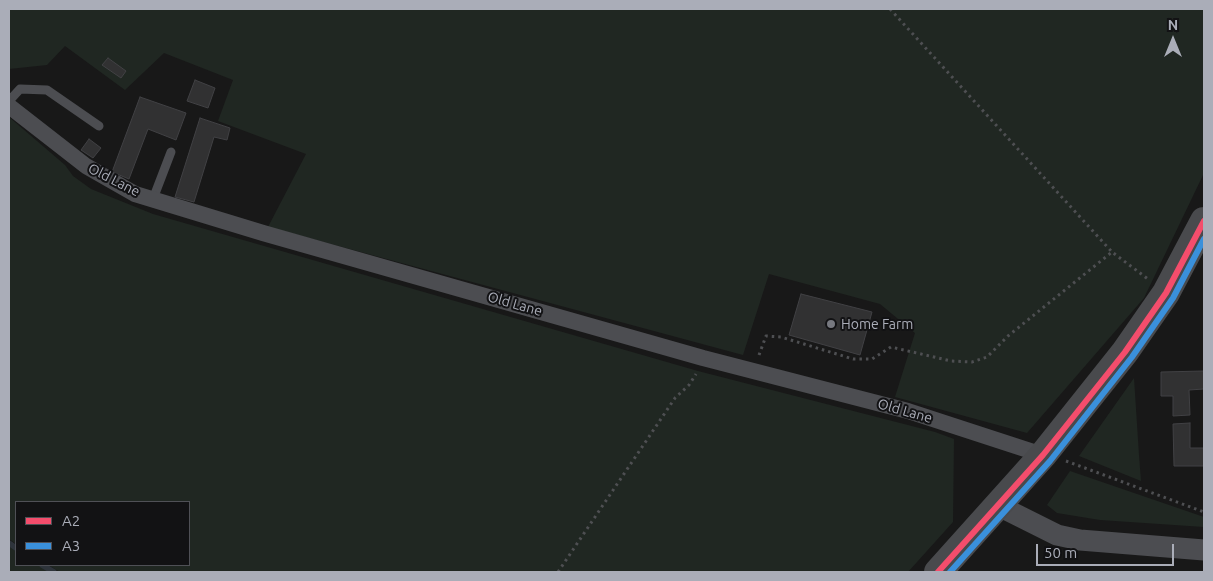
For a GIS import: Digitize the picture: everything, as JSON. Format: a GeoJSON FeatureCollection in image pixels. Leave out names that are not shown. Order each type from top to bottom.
{"type":"FeatureCollection","features":[{"type":"Feature","properties":{"kind":"highway"},"geometry":{"type":"LineString","coordinates":[[938,572],[1043,455],[1125,352],[1166,293],[1204,221]]}},
{"type":"Feature","properties":{"kind":"street","name":"Old Lane"},"geometry":{"type":"LineString","coordinates":[[9,106],[86,166],[135,194],[273,236],[703,358],[908,411],[1043,455]]}},
{"type":"Feature","properties":{"kind":"street"},"geometry":{"type":"LineString","coordinates":[[998,505],[1057,535],[1065,537],[1080,540],[1204,550]]}},
{"type":"Feature","properties":{"kind":"lane"},"geometry":{"type":"LineString","coordinates":[[9,101],[20,89],[46,90],[99,126]]}},
{"type":"Feature","properties":{"kind":"lane"},"geometry":{"type":"LineString","coordinates":[[153,199],[170,152]]}},
{"type":"Feature","properties":{"kind":"path"},"geometry":{"type":"LineString","coordinates":[[890,9],[1112,252],[1166,293]]}},
{"type":"Feature","properties":{"kind":"path"},"geometry":{"type":"LineString","coordinates":[[753,371],[766,336],[781,337],[854,359],[872,359],[891,347],[951,361],[972,362],[987,357],[1008,336],[1112,252]]}},
{"type":"Feature","properties":{"kind":"path"},"geometry":{"type":"LineString","coordinates":[[558,572],[675,398],[689,385],[698,371],[703,358]]}},
{"type":"Feature","properties":{"kind":"path"},"geometry":{"type":"LineString","coordinates":[[1043,455],[1079,465],[1204,512]]}},
{"type":"Feature","properties":{"kind":"shaded area"},"geometry":{"type":"Polygon","coordinates":[[[9,9],[1204,9],[1204,173],[1144,298],[1027,433],[895,397],[915,333],[880,304],[769,274],[743,355],[268,227],[306,154],[218,121],[233,80],[164,53],[125,90],[65,46],[47,65],[9,69],[9,9]]]}},
{"type":"Feature","properties":{"kind":"shaded area"},"geometry":{"type":"Polygon","coordinates":[[[9,117],[65,165],[73,176],[91,189],[153,214],[698,371],[935,432],[954,439],[953,522],[908,572],[60,572],[50,566],[190,566],[190,501],[15,501],[15,543],[9,539],[9,117]]]}},
{"type":"Feature","properties":{"kind":"shaded area"},"geometry":{"type":"Polygon","coordinates":[[[1134,378],[1139,455],[1141,481],[1079,456],[1134,378]]]}},
{"type":"Feature","properties":{"kind":"shaded area"},"geometry":{"type":"Polygon","coordinates":[[[1070,471],[1204,517],[1204,527],[1100,520],[1057,513],[1047,505],[1070,471]]]}},
{"type":"Feature","properties":{"kind":"shaded area"},"geometry":{"type":"Polygon","coordinates":[[[9,542],[15,546],[15,566],[43,566],[52,572],[9,572],[9,542]]]}},
{"type":"Feature","properties":{"kind":"building"},"geometry":{"type":"Polygon","coordinates":[[[108,58],[126,71],[121,78],[102,65],[108,58]]]}},
{"type":"Feature","properties":{"kind":"building"},"geometry":{"type":"Polygon","coordinates":[[[195,80],[215,88],[208,108],[187,101],[195,80]]]}},
{"type":"Feature","properties":{"kind":"building"},"geometry":{"type":"Polygon","coordinates":[[[140,97],[186,113],[176,140],[148,129],[129,179],[112,172],[140,97]]]}},
{"type":"Feature","properties":{"kind":"building"},"geometry":{"type":"Polygon","coordinates":[[[200,118],[230,128],[227,140],[214,137],[194,202],[175,197],[200,118]]]}},
{"type":"Feature","properties":{"kind":"building"},"geometry":{"type":"Polygon","coordinates":[[[89,139],[101,148],[93,158],[81,150],[89,139]]]}},
{"type":"Feature","properties":{"kind":"building","name":"Home Farm"},"geometry":{"type":"Polygon","coordinates":[[[801,294],[872,312],[860,355],[789,335],[801,294]]]}},
{"type":"Feature","properties":{"kind":"building"},"geometry":{"type":"Polygon","coordinates":[[[1204,371],[1204,389],[1189,390],[1190,415],[1173,416],[1173,396],[1161,396],[1161,372],[1204,371]]]}},
{"type":"Feature","properties":{"kind":"building"},"geometry":{"type":"Polygon","coordinates":[[[1190,423],[1190,448],[1204,448],[1204,466],[1174,466],[1173,424],[1190,423]]]}},
{"type":"Feature","properties":{"kind":"waterway"},"geometry":{"type":"LineString","coordinates":[[9,543],[15,547]]}},
{"type":"Feature","properties":{"kind":"waterway"},"geometry":{"type":"LineString","coordinates":[[44,566],[54,572]]}},
{"type":"Feature","properties":{"kind":"transit line","name":"A2"},"geometry":{"type":"LineString","coordinates":[[938,572],[1043,455],[1125,352],[1166,293],[1204,221]]}},
{"type":"Feature","properties":{"kind":"transit line","name":"A3"},"geometry":{"type":"LineString","coordinates":[[950,572],[1050,461],[1132,357],[1173,298],[1204,239]]}},
{"type":"Feature","properties":{"kind":"place","name":"Home Farm"},"geometry":{"type":"Point","coordinates":[831,324]}}]}
